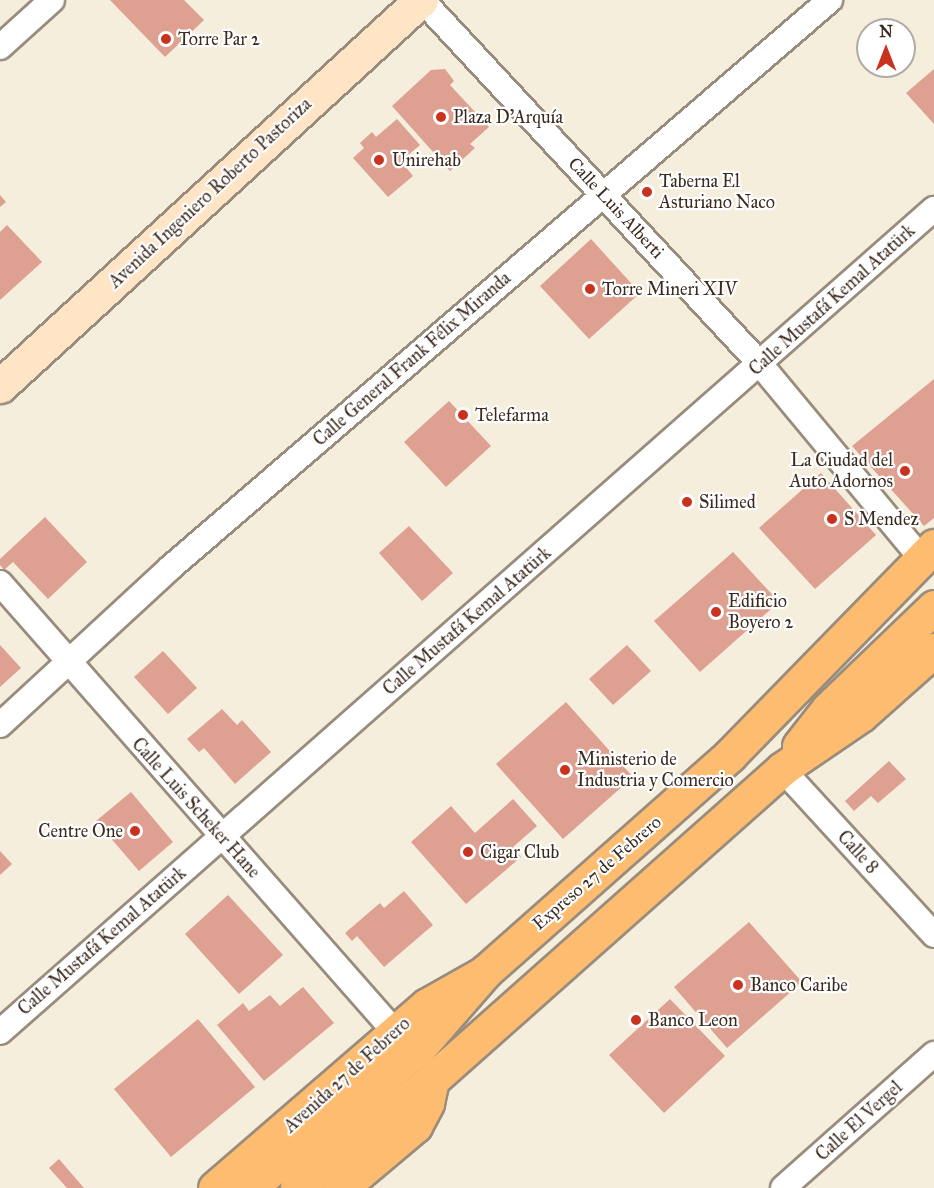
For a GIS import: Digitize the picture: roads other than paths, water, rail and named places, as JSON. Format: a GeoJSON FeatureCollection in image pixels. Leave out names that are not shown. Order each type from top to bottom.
{"type":"FeatureCollection","features":[{"type":"Feature","properties":{"kind":"main road","name":"Expreso 27 de Febrero"},"geometry":{"type":"LineString","coordinates":[[249,1188],[419,1048],[485,972],[730,755],[927,552]]}},
{"type":"Feature","properties":{"kind":"main road"},"geometry":{"type":"LineString","coordinates":[[782,769],[828,709],[934,607]]}},
{"type":"Feature","properties":{"kind":"main road"},"geometry":{"type":"LineString","coordinates":[[297,1188],[432,1080],[782,769],[861,715],[934,650]]}},
{"type":"Feature","properties":{"kind":"main road","name":"Avenida 27 de Febrero"},"geometry":{"type":"LineString","coordinates":[[215,1188],[274,1141],[427,1005],[485,972]]}},
{"type":"Feature","properties":{"kind":"main road"},"geometry":{"type":"LineString","coordinates":[[341,1188],[415,1126],[427,1104],[432,1080]]}},
{"type":"Feature","properties":{"kind":"street"},"geometry":{"type":"LineString","coordinates":[[0,47],[52,0]]}},
{"type":"Feature","properties":{"kind":"street","name":"Calle Luis Alberti"},"geometry":{"type":"LineString","coordinates":[[421,0],[605,194],[927,552]]}},
{"type":"Feature","properties":{"kind":"street","name":"Avenida Ingeniero Roberto Pastoriza"},"geometry":{"type":"LineString","coordinates":[[0,386],[421,0]]}},
{"type":"Feature","properties":{"kind":"street","name":"Calle General Frank Félix Miranda"},"geometry":{"type":"LineString","coordinates":[[0,725],[178,561],[830,0]]}},
{"type":"Feature","properties":{"kind":"street","name":"Calle Mustafá Kemal Atatürk"},"geometry":{"type":"LineString","coordinates":[[0,1032],[934,209]]}},
{"type":"Feature","properties":{"kind":"street","name":"Calle Luis Scheker Hane"},"geometry":{"type":"LineString","coordinates":[[0,584],[68,664],[395,1032]]}},
{"type":"Feature","properties":{"kind":"street","name":"Calle 8"},"geometry":{"type":"LineString","coordinates":[[782,769],[934,935]]}},
{"type":"Feature","properties":{"kind":"street","name":"Calle El Vergel"},"geometry":{"type":"LineString","coordinates":[[783,1188],[934,1054]]}},
{"type":"Feature","properties":{"kind":"place","name":"Torre Par 2"},"geometry":{"type":"Point","coordinates":[166,39]}},
{"type":"Feature","properties":{"kind":"place","name":"Plaza D'Arquía"},"geometry":{"type":"Point","coordinates":[441,117]}},
{"type":"Feature","properties":{"kind":"place","name":"Unirehab"},"geometry":{"type":"Point","coordinates":[379,160]}},
{"type":"Feature","properties":{"kind":"place","name":"Taberna El Asturiano Naco"},"geometry":{"type":"Point","coordinates":[647,192]}},
{"type":"Feature","properties":{"kind":"place","name":"Torre Mineri XIV"},"geometry":{"type":"Point","coordinates":[590,289]}},
{"type":"Feature","properties":{"kind":"place","name":"Telefarma"},"geometry":{"type":"Point","coordinates":[463,415]}},
{"type":"Feature","properties":{"kind":"place","name":"La Ciudad del Auto Adornos"},"geometry":{"type":"Point","coordinates":[905,471]}},
{"type":"Feature","properties":{"kind":"place","name":"Silimed"},"geometry":{"type":"Point","coordinates":[687,502]}},
{"type":"Feature","properties":{"kind":"place","name":"S Mendez"},"geometry":{"type":"Point","coordinates":[832,519]}},
{"type":"Feature","properties":{"kind":"place","name":"Edificio Boyero 2"},"geometry":{"type":"Point","coordinates":[716,612]}},
{"type":"Feature","properties":{"kind":"place","name":"Ministerio de Industria y Comercio"},"geometry":{"type":"Point","coordinates":[565,770]}},
{"type":"Feature","properties":{"kind":"place","name":"Centre One"},"geometry":{"type":"Point","coordinates":[135,831]}},
{"type":"Feature","properties":{"kind":"place","name":"Cigar Club"},"geometry":{"type":"Point","coordinates":[468,852]}},
{"type":"Feature","properties":{"kind":"place","name":"Banco Caribe"},"geometry":{"type":"Point","coordinates":[738,985]}},
{"type":"Feature","properties":{"kind":"place","name":"Banco Leon"},"geometry":{"type":"Point","coordinates":[636,1020]}}]}
